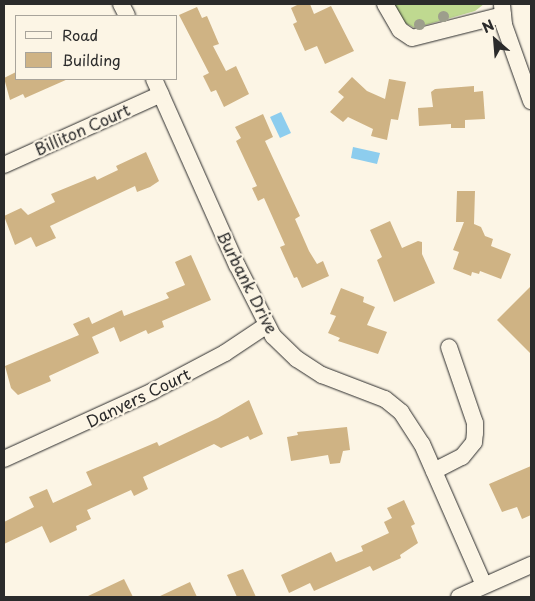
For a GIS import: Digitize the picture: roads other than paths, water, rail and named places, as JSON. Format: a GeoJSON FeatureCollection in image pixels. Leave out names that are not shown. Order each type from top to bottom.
{"type":"FeatureCollection","features":[{"type":"Feature","properties":{"kind":"street"},"geometry":{"type":"LineString","coordinates":[[385,4],[392,20],[412,38],[502,9],[531,101]]}},
{"type":"Feature","properties":{"kind":"street","name":"Billiton Court"},"geometry":{"type":"LineString","coordinates":[[4,165],[158,86]]}},
{"type":"Feature","properties":{"kind":"street","name":"Burbank Drive"},"geometry":{"type":"LineString","coordinates":[[158,86],[267,325],[297,359],[330,379],[385,399],[401,412],[434,471],[484,585]]}},
{"type":"Feature","properties":{"kind":"street","name":"Danvers Court"},"geometry":{"type":"LineString","coordinates":[[4,459],[150,392],[225,353],[267,325]]}},
{"type":"Feature","properties":{"kind":"street"},"geometry":{"type":"LineString","coordinates":[[434,471],[462,457],[474,442],[475,423],[449,348]]}},
{"type":"Feature","properties":{"kind":"street"},"geometry":{"type":"LineString","coordinates":[[459,597],[531,565]]}},
{"type":"Feature","properties":{"kind":"water"},"geometry":{"type":"Polygon","coordinates":[[[281,112],[291,133],[280,138],[270,117],[281,112]]]}},
{"type":"Feature","properties":{"kind":"water"},"geometry":{"type":"Polygon","coordinates":[[[353,147],[380,153],[377,164],[351,158],[353,147]]]}}]}
